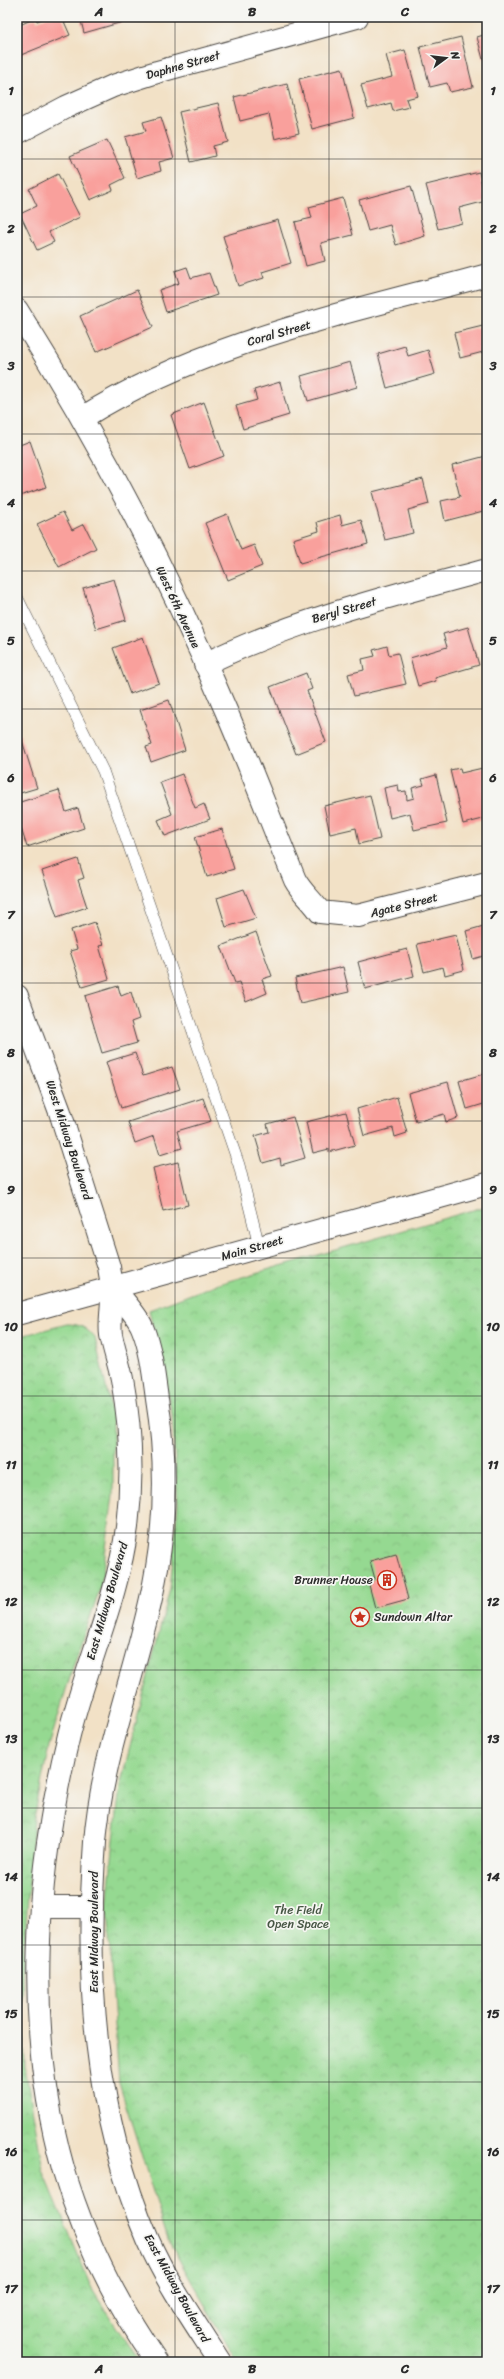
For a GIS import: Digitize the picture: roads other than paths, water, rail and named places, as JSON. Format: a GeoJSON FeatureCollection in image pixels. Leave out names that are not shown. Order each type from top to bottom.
{"type":"FeatureCollection","features":[{"type":"Feature","properties":{"kind":"main road","name":"Daphne Street"},"geometry":{"type":"LineString","coordinates":[[17,133],[66,107],[120,84],[157,72],[357,17]]}},
{"type":"Feature","properties":{"kind":"main road","name":"Coral Street"},"geometry":{"type":"LineString","coordinates":[[82,418],[104,404],[169,372],[225,349],[487,276]]}},
{"type":"Feature","properties":{"kind":"main road","name":"West 6th Avenue"},"geometry":{"type":"LineString","coordinates":[[17,310],[82,418],[156,559],[224,706],[295,880],[304,895],[312,901],[320,912]]}},
{"type":"Feature","properties":{"kind":"main road","name":"Beryl Street"},"geometry":{"type":"LineString","coordinates":[[205,664],[248,643],[297,624],[487,570]]}},
{"type":"Feature","properties":{"kind":"main road","name":"Agate Street"},"geometry":{"type":"LineString","coordinates":[[320,912],[358,916],[487,883]]}},
{"type":"Feature","properties":{"kind":"main road","name":"West Midway Boulevard"},"geometry":{"type":"LineString","coordinates":[[17,996],[60,1112],[96,1224],[112,1287]]}},
{"type":"Feature","properties":{"kind":"main road","name":"Main Street"},"geometry":{"type":"LineString","coordinates":[[17,1314],[487,1184]]}},
{"type":"Feature","properties":{"kind":"main road","name":"East Midway Boulevard"},"geometry":{"type":"LineString","coordinates":[[112,1287],[110,1333],[122,1378],[129,1438],[130,1485],[127,1528],[111,1596],[79,1698],[62,1766],[50,1827],[40,1941],[40,2008],[43,2059],[50,2107],[63,2169],[80,2220],[106,2277],[128,2318],[157,2362]]}},
{"type":"Feature","properties":{"kind":"main road","name":"East Midway Boulevard"},"geometry":{"type":"LineString","coordinates":[[112,1287],[142,1326],[153,1372],[161,1422],[164,1502],[154,1584],[112,1741],[100,1799],[95,1841],[92,1907],[99,2065],[114,2145],[149,2242],[220,2362]]}},
{"type":"Feature","properties":{"kind":"main road"},"geometry":{"type":"LineString","coordinates":[[42,1907],[92,1907]]}},
{"type":"Feature","properties":{"kind":"lane"},"geometry":{"type":"LineString","coordinates":[[17,597],[103,771],[239,1165],[259,1246]]}},
{"type":"Feature","properties":{"kind":"place","name":"Brunner House"},"geometry":{"type":"Point","coordinates":[387,1580]}},
{"type":"Feature","properties":{"kind":"place","name":"Sundown Altar"},"geometry":{"type":"Point","coordinates":[360,1617]}},
{"type":"Feature","properties":{"kind":"park label","name":"The Field Open Space"},"geometry":{"type":"Point","coordinates":[298,1917]}}]}
